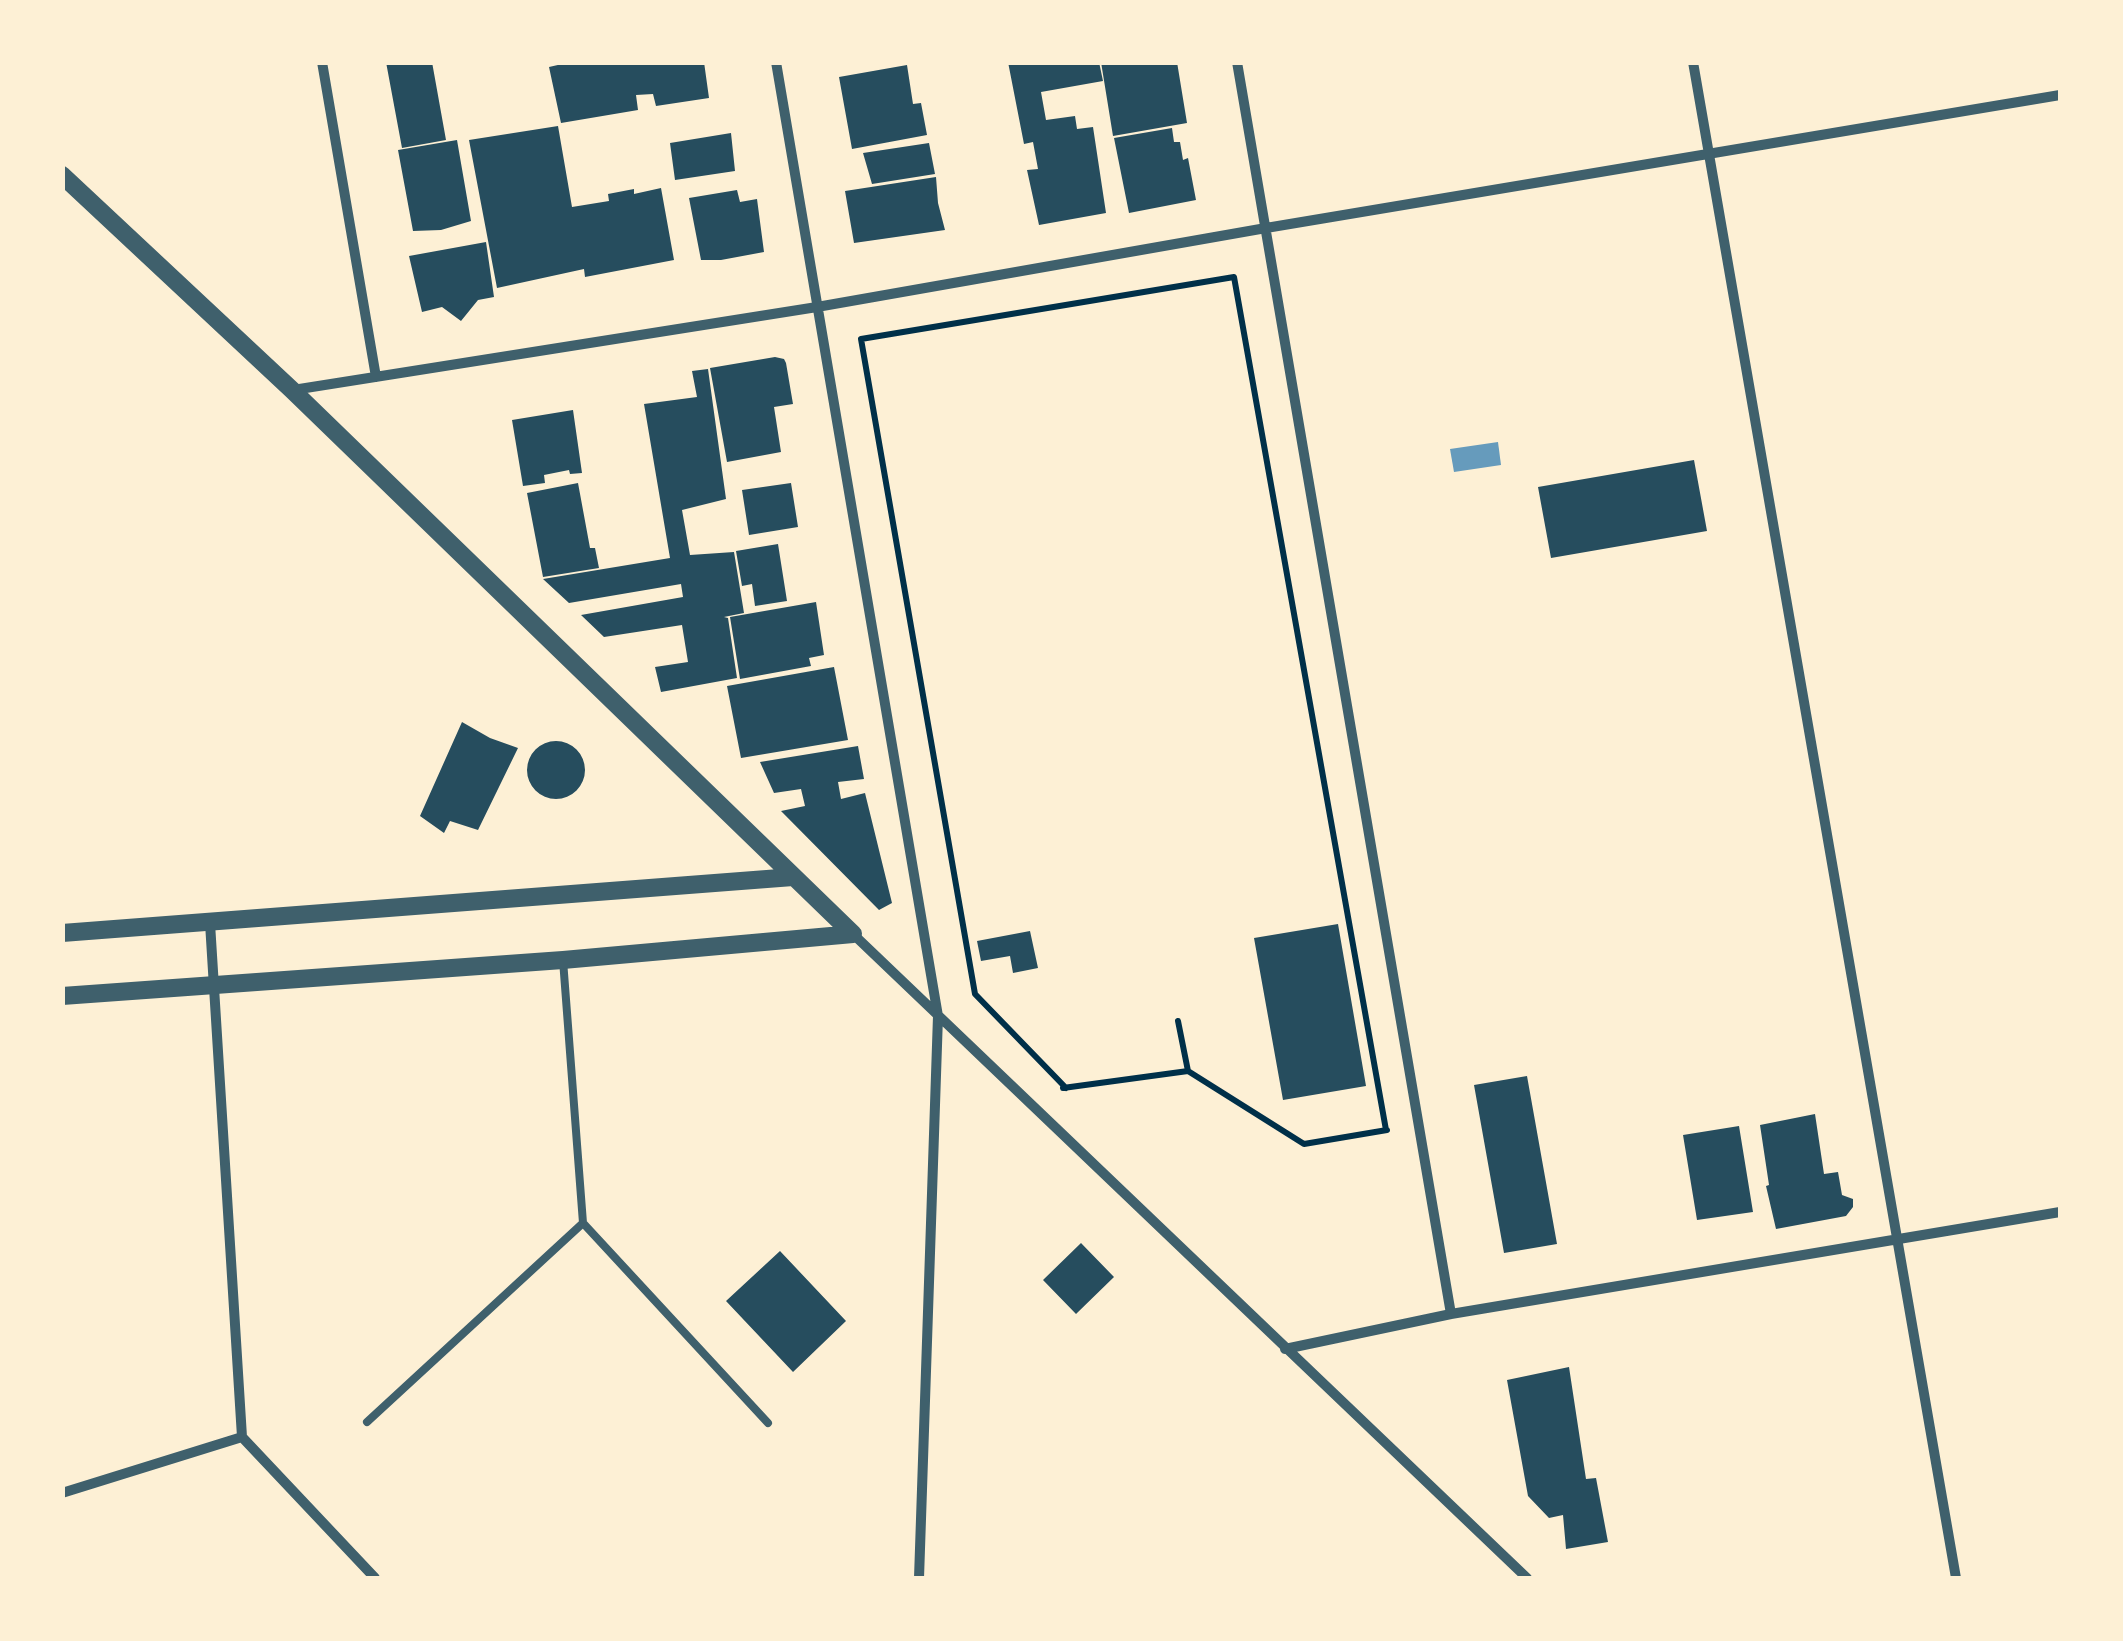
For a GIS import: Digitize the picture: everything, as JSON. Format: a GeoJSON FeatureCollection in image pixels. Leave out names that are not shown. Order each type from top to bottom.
{"type":"FeatureCollection","features":[{"type":"Feature","properties":{"kind":"street"},"geometry":{"type":"LineString","coordinates":[[322,62],[376,377]]}},
{"type":"Feature","properties":{"kind":"street"},"geometry":{"type":"LineString","coordinates":[[776,62],[938,1016],[919,1578]]}},
{"type":"Feature","properties":{"kind":"street"},"geometry":{"type":"LineString","coordinates":[[1237,62],[1452,1314]]}},
{"type":"Feature","properties":{"kind":"street"},"geometry":{"type":"LineString","coordinates":[[1692,62],[1956,1578]]}},
{"type":"Feature","properties":{"kind":"street"},"geometry":{"type":"LineString","coordinates":[[292,390],[817,308],[1266,228],[2060,95]]}},
{"type":"Feature","properties":{"kind":"street"},"geometry":{"type":"LineString","coordinates":[[62,175],[292,390],[793,877],[1527,1578]]}},
{"type":"Feature","properties":{"kind":"street"},"geometry":{"type":"LineString","coordinates":[[62,933],[793,877]]}},
{"type":"Feature","properties":{"kind":"street"},"geometry":{"type":"LineString","coordinates":[[210,923],[242,1437],[375,1578]]}},
{"type":"Feature","properties":{"kind":"street"},"geometry":{"type":"LineString","coordinates":[[62,996],[563,960],[853,934]]}},
{"type":"Feature","properties":{"kind":"street"},"geometry":{"type":"LineString","coordinates":[[1285,1349],[1452,1314],[2060,1212]]}},
{"type":"Feature","properties":{"kind":"street"},"geometry":{"type":"LineString","coordinates":[[62,1493],[242,1437]]}},
{"type":"Feature","properties":{"kind":"lane"},"geometry":{"type":"LineString","coordinates":[[563,960],[582,1222],[768,1423]]}},
{"type":"Feature","properties":{"kind":"lane"},"geometry":{"type":"LineString","coordinates":[[367,1422],[582,1222]]}},
{"type":"Feature","properties":{"kind":"path"},"geometry":{"type":"LineString","coordinates":[[1066,1088],[975,994],[861,339],[1234,277],[1386,1130]]}},
{"type":"Feature","properties":{"kind":"path"},"geometry":{"type":"LineString","coordinates":[[1178,1021],[1188,1071]]}},
{"type":"Feature","properties":{"kind":"path"},"geometry":{"type":"LineString","coordinates":[[1019,1094],[1188,1071],[1304,1144],[1418,1125]]}},
{"type":"Feature","properties":{"kind":"water"},"geometry":{"type":"Polygon","coordinates":[[[1498,442],[1501,465],[1454,472],[1450,449],[1498,442]]]}},
{"type":"Feature","properties":{"kind":"building"},"geometry":{"type":"Polygon","coordinates":[[[386,62],[432,62],[446,140],[402,148],[386,62]]]}},
{"type":"Feature","properties":{"kind":"building"},"geometry":{"type":"Polygon","coordinates":[[[571,62],[704,62],[709,98],[656,106],[653,94],[636,95],[638,110],[561,123],[549,67],[571,62]]]}},
{"type":"Feature","properties":{"kind":"building"},"geometry":{"type":"Polygon","coordinates":[[[1008,62],[1099,62],[1103,81],[1041,92],[1046,120],[1075,116],[1077,129],[1093,127],[1106,213],[1039,225],[1027,170],[1038,169],[1033,142],[1024,144],[1008,62]]]}},
{"type":"Feature","properties":{"kind":"building"},"geometry":{"type":"Polygon","coordinates":[[[1101,62],[1177,62],[1187,123],[1113,136],[1101,62]]]}},
{"type":"Feature","properties":{"kind":"building"},"geometry":{"type":"Polygon","coordinates":[[[907,65],[913,104],[921,103],[927,135],[852,149],[839,77],[907,65]]]}},
{"type":"Feature","properties":{"kind":"building"},"geometry":{"type":"Polygon","coordinates":[[[558,126],[572,207],[609,201],[608,194],[661,188],[674,260],[585,277],[584,269],[497,288],[469,140],[558,126]]]}},
{"type":"Feature","properties":{"kind":"building"},"geometry":{"type":"Polygon","coordinates":[[[1172,128],[1174,142],[1180,142],[1183,160],[1188,158],[1196,200],[1129,213],[1114,138],[1172,128]]]}},
{"type":"Feature","properties":{"kind":"building"},"geometry":{"type":"Polygon","coordinates":[[[731,133],[735,171],[675,180],[670,143],[731,133]]]}},
{"type":"Feature","properties":{"kind":"building"},"geometry":{"type":"Polygon","coordinates":[[[457,140],[471,221],[441,230],[413,231],[398,150],[457,140]]]}},
{"type":"Feature","properties":{"kind":"building"},"geometry":{"type":"Polygon","coordinates":[[[929,143],[935,174],[872,184],[863,153],[929,143]]]}},
{"type":"Feature","properties":{"kind":"building"},"geometry":{"type":"Polygon","coordinates":[[[936,177],[945,230],[854,243],[845,191],[936,177]]]}},
{"type":"Feature","properties":{"kind":"building"},"geometry":{"type":"Polygon","coordinates":[[[737,190],[740,202],[757,199],[764,252],[701,260],[689,198],[737,190]]]}},
{"type":"Feature","properties":{"kind":"building"},"geometry":{"type":"Polygon","coordinates":[[[486,242],[494,297],[478,300],[461,321],[442,307],[422,312],[409,256],[486,242]]]}},
{"type":"Feature","properties":{"kind":"building"},"geometry":{"type":"Polygon","coordinates":[[[775,357],[786,363],[793,404],[774,407],[781,452],[727,462],[710,368],[775,357]]]}},
{"type":"Feature","properties":{"kind":"building"},"geometry":{"type":"Polygon","coordinates":[[[708,369],[726,499],[682,510],[690,555],[734,552],[744,613],[724,617],[728,618],[737,678],[661,692],[655,667],[688,662],[682,625],[604,637],[581,615],[683,597],[681,584],[569,603],[543,579],[670,558],[644,404],[697,397],[692,371],[708,369]]]}},
{"type":"Feature","properties":{"kind":"building"},"geometry":{"type":"Polygon","coordinates":[[[573,410],[582,473],[570,474],[569,470],[544,475],[545,483],[523,486],[512,420],[573,410]]]}},
{"type":"Feature","properties":{"kind":"building"},"geometry":{"type":"Polygon","coordinates":[[[1694,460],[1707,531],[1551,558],[1538,487],[1694,460]]]}},
{"type":"Feature","properties":{"kind":"building"},"geometry":{"type":"Polygon","coordinates":[[[578,483],[590,548],[595,548],[599,568],[543,577],[527,493],[578,483]]]}},
{"type":"Feature","properties":{"kind":"building"},"geometry":{"type":"Polygon","coordinates":[[[791,483],[798,527],[749,535],[742,490],[791,483]]]}},
{"type":"Feature","properties":{"kind":"building"},"geometry":{"type":"Polygon","coordinates":[[[778,544],[787,601],[755,606],[752,584],[742,586],[736,551],[778,544]]]}},
{"type":"Feature","properties":{"kind":"building"},"geometry":{"type":"Polygon","coordinates":[[[816,602],[824,655],[809,658],[811,666],[740,679],[730,617],[816,602]]]}},
{"type":"Feature","properties":{"kind":"building"},"geometry":{"type":"Polygon","coordinates":[[[834,667],[848,740],[741,758],[727,686],[834,667]]]}},
{"type":"Feature","properties":{"kind":"building"},"geometry":{"type":"Polygon","coordinates":[[[462,722],[518,748],[478,830],[450,821],[444,833],[420,816],[462,722]]]}},
{"type":"Feature","properties":{"kind":"building"},"geometry":{"type":"Polygon","coordinates":[[[556,741],[576,750],[585,770],[576,790],[556,799],[536,790],[527,770],[536,750],[556,741]]]}},
{"type":"Feature","properties":{"kind":"building"},"geometry":{"type":"Polygon","coordinates":[[[858,746],[864,779],[838,782],[841,799],[865,793],[892,903],[879,910],[781,811],[805,806],[801,789],[774,793],[760,762],[858,746]]]}},
{"type":"Feature","properties":{"kind":"building"},"geometry":{"type":"Polygon","coordinates":[[[1338,924],[1366,1086],[1283,1100],[1254,938],[1338,924]]]}},
{"type":"Feature","properties":{"kind":"building"},"geometry":{"type":"Polygon","coordinates":[[[1030,931],[1038,968],[1013,973],[1010,956],[981,961],[977,941],[1030,931]]]}},
{"type":"Feature","properties":{"kind":"building"},"geometry":{"type":"Polygon","coordinates":[[[1527,1076],[1557,1244],[1504,1253],[1474,1085],[1527,1076]]]}},
{"type":"Feature","properties":{"kind":"building"},"geometry":{"type":"Polygon","coordinates":[[[1815,1114],[1824,1174],[1838,1172],[1842,1195],[1853,1199],[1853,1207],[1846,1216],[1776,1229],[1766,1186],[1769,1185],[1760,1125],[1815,1114]]]}},
{"type":"Feature","properties":{"kind":"building"},"geometry":{"type":"Polygon","coordinates":[[[1739,1126],[1753,1212],[1697,1220],[1683,1135],[1739,1126]]]}},
{"type":"Feature","properties":{"kind":"building"},"geometry":{"type":"Polygon","coordinates":[[[1081,1243],[1114,1277],[1076,1314],[1043,1280],[1081,1243]]]}},
{"type":"Feature","properties":{"kind":"building"},"geometry":{"type":"Polygon","coordinates":[[[780,1251],[846,1321],[793,1372],[726,1301],[780,1251]]]}},
{"type":"Feature","properties":{"kind":"building"},"geometry":{"type":"Polygon","coordinates":[[[1569,1367],[1586,1479],[1596,1478],[1608,1542],[1566,1549],[1563,1515],[1549,1518],[1528,1496],[1507,1380],[1569,1367]]]}}]}
